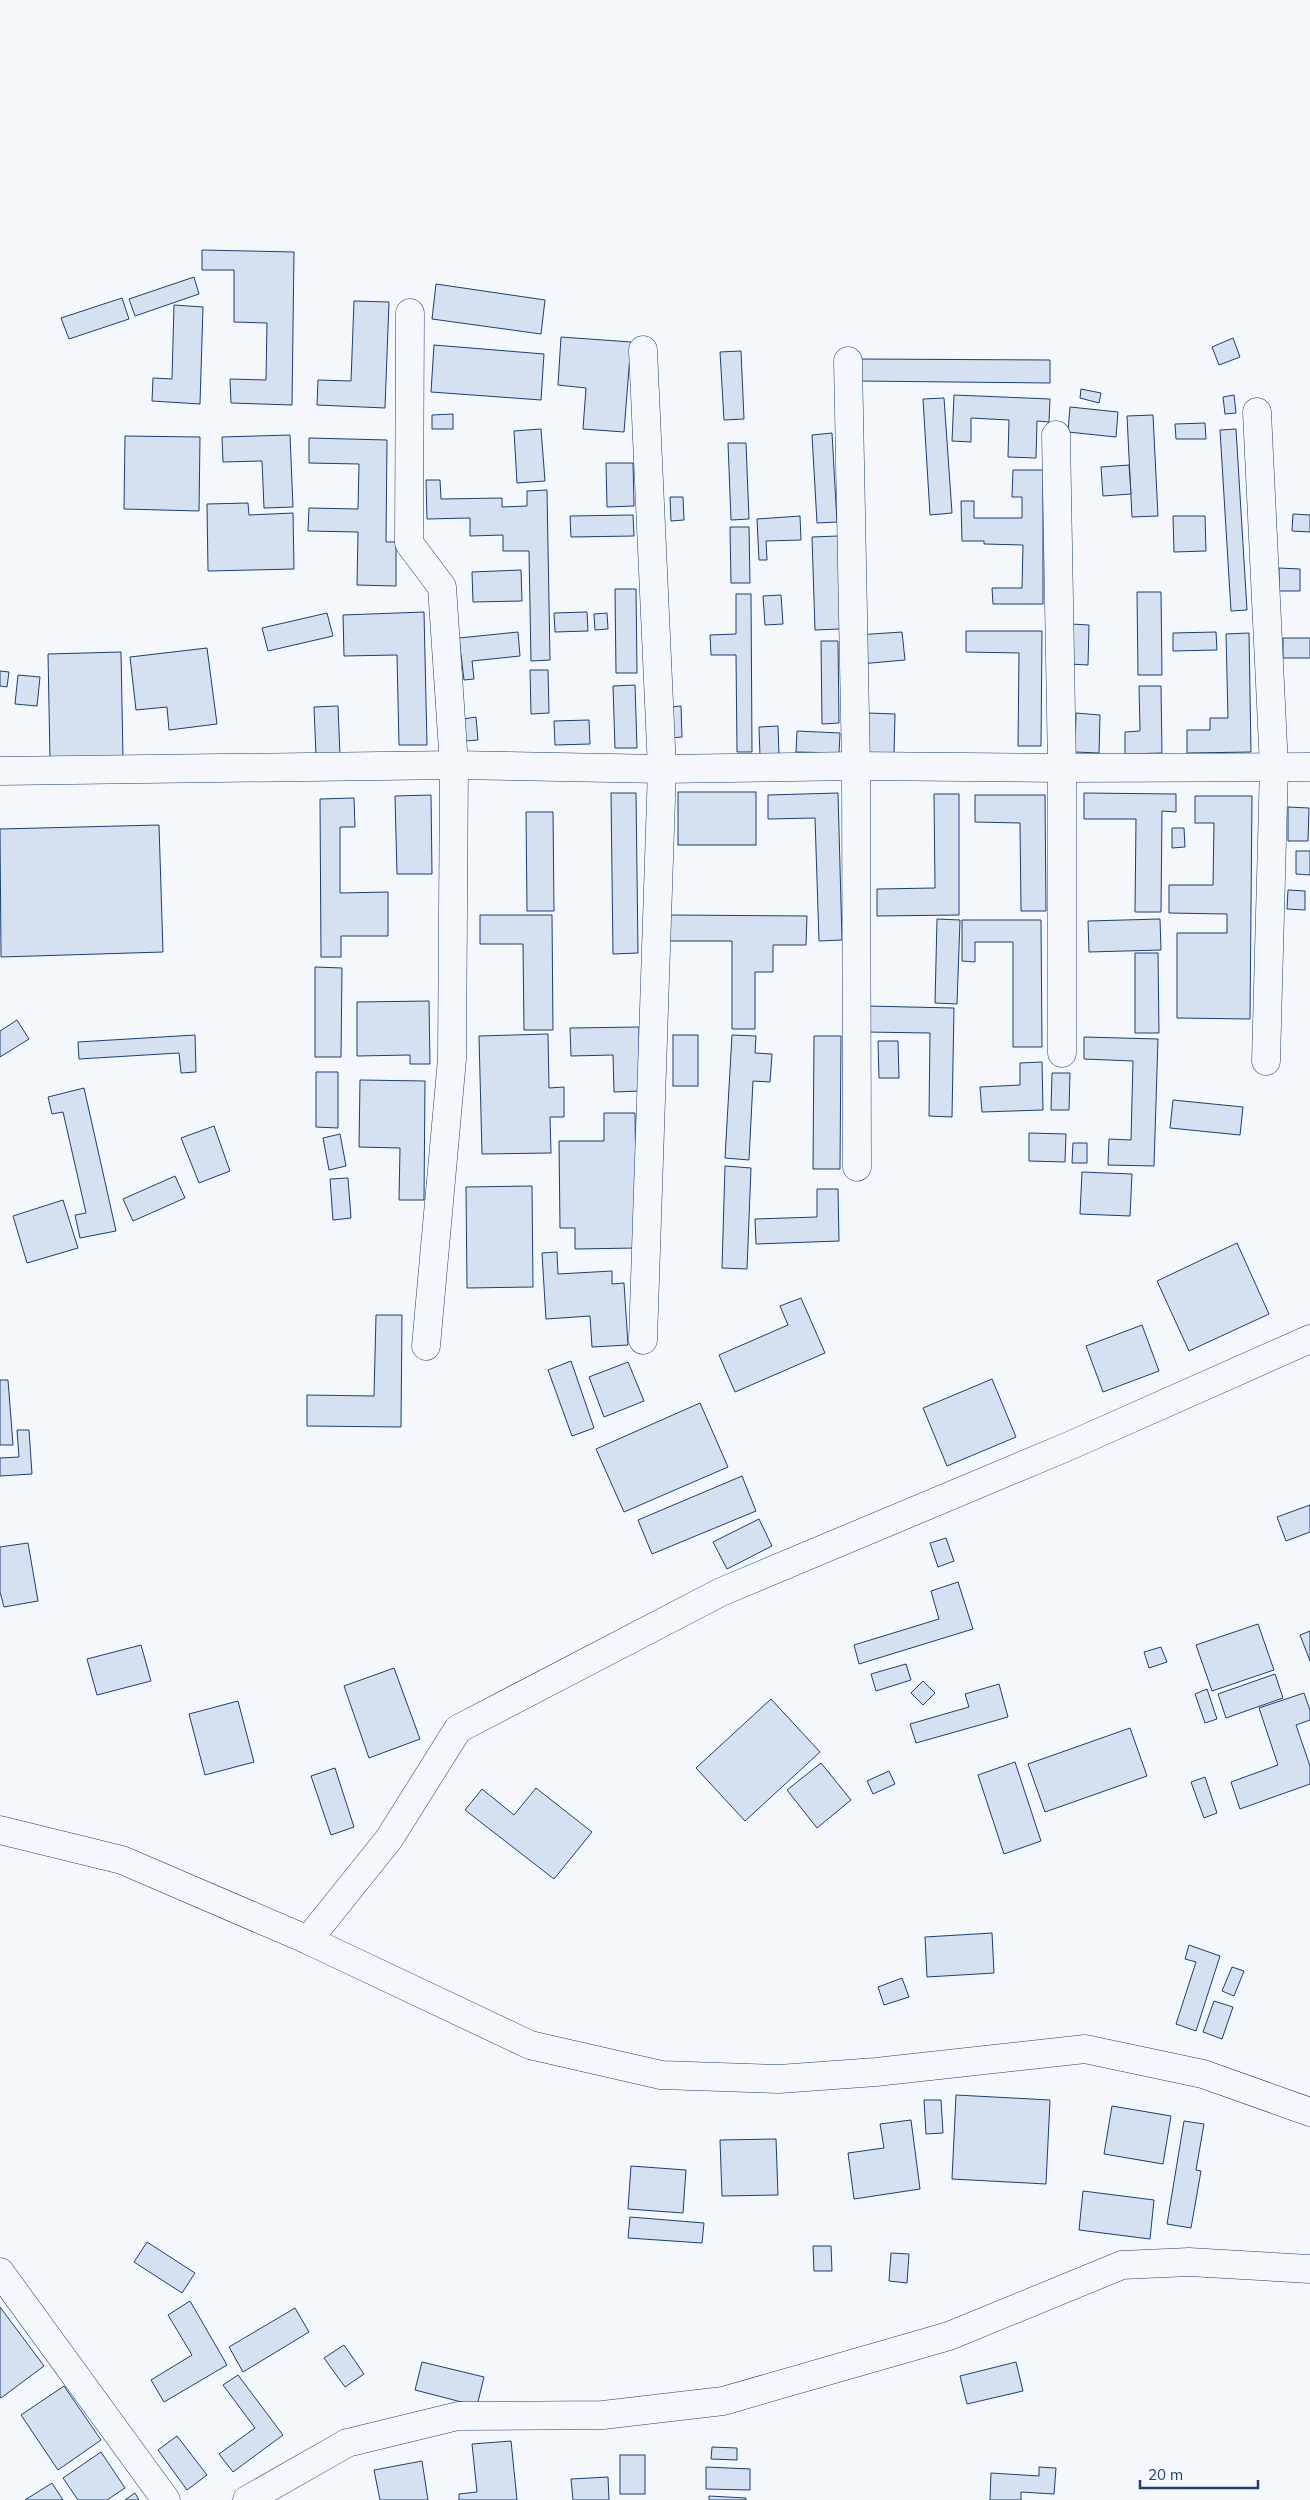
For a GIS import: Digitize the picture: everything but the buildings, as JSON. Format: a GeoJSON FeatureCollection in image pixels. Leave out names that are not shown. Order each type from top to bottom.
{"type":"FeatureCollection","features":[{"type":"Feature","properties":{"kind":"street"},"geometry":{"type":"LineString","coordinates":[[410,313],[409,543],[442,587],[454,765],[452,1059],[426,1346]]}},
{"type":"Feature","properties":{"kind":"street"},"geometry":{"type":"LineString","coordinates":[[643,350],[662,769],[643,1340]]}},
{"type":"Feature","properties":{"kind":"street"},"geometry":{"type":"LineString","coordinates":[[848,361],[856,766],[856,1167]]}},
{"type":"Feature","properties":{"kind":"street"},"geometry":{"type":"LineString","coordinates":[[1257,412],[1274,767],[1266,1061]]}},
{"type":"Feature","properties":{"kind":"street"},"geometry":{"type":"LineString","coordinates":[[1056,435],[1062,768],[1062,1053]]}},
{"type":"Feature","properties":{"kind":"street"},"geometry":{"type":"LineString","coordinates":[[0,771],[454,765],[662,769],[856,766],[1062,768],[1310,767]]}},
{"type":"Feature","properties":{"kind":"street"},"geometry":{"type":"LineString","coordinates":[[308,1940],[389,1839],[458,1729],[721,1592],[1069,1446],[1310,1339]]}},
{"type":"Feature","properties":{"kind":"street"},"geometry":{"type":"LineString","coordinates":[[0,1830],[122,1860],[308,1940],[530,2045],[662,2075],[778,2079],[876,2072],[1085,2049],[1203,2074],[1310,2112]]}},
{"type":"Feature","properties":{"kind":"street"},"geometry":{"type":"LineString","coordinates":[[247,2500],[347,2443],[458,2416],[603,2415],[723,2400],[949,2336],[1122,2265],[1189,2262],[1310,2269]]}},
{"type":"Feature","properties":{"kind":"street"},"geometry":{"type":"LineString","coordinates":[[0,2272],[166,2500]]}}]}
